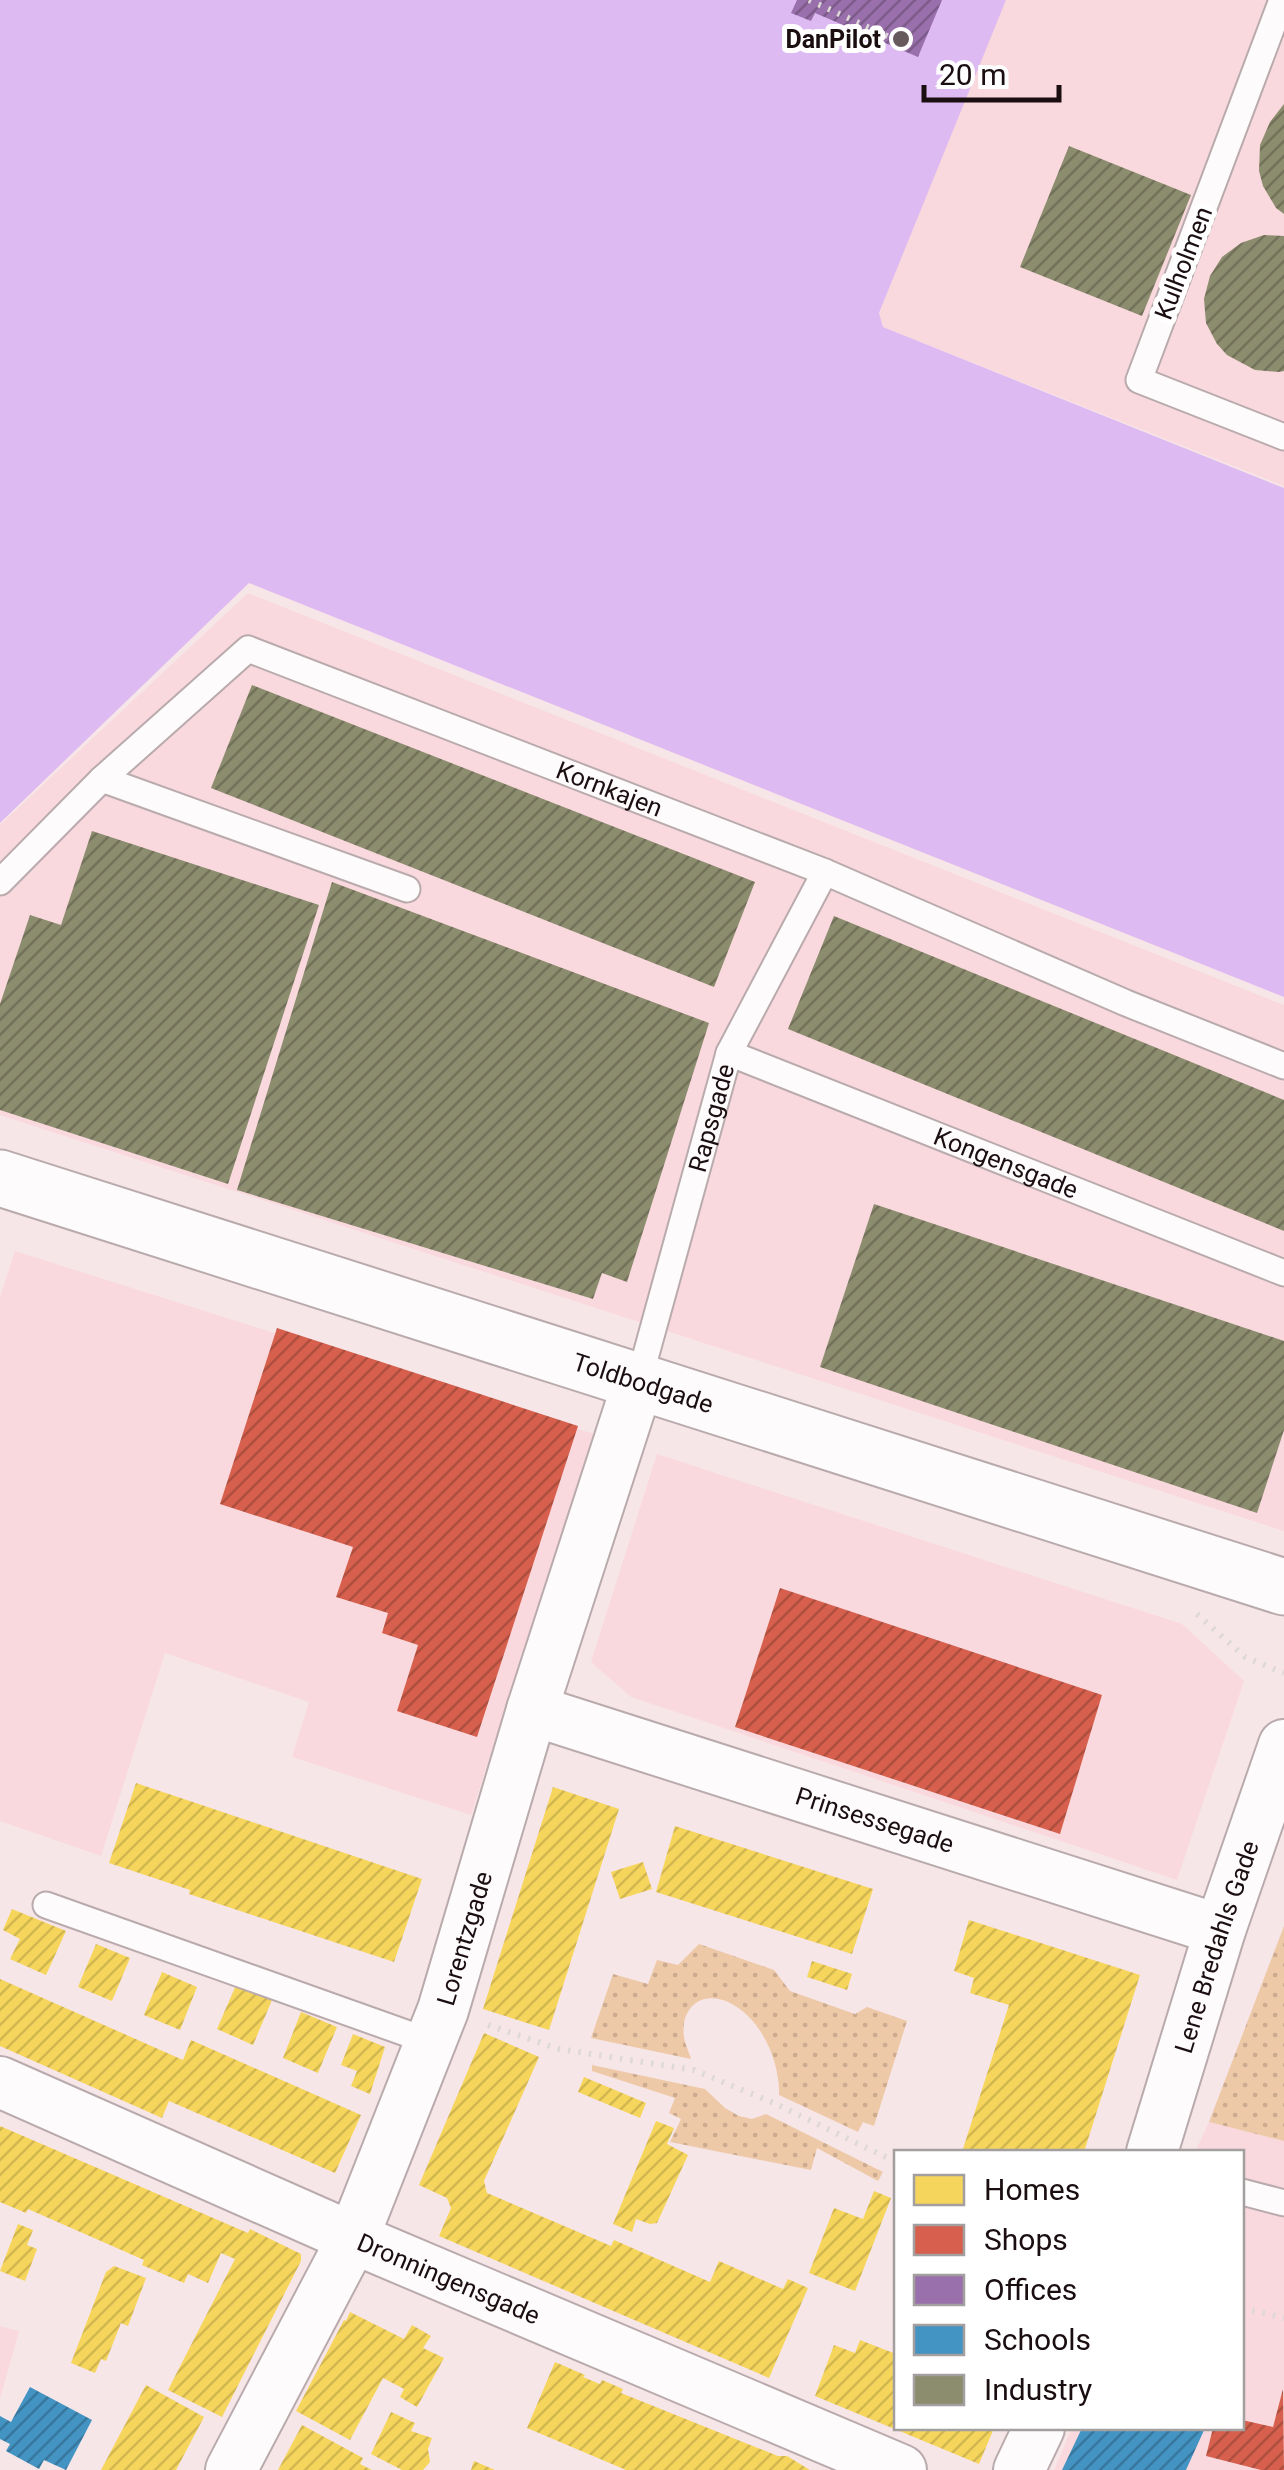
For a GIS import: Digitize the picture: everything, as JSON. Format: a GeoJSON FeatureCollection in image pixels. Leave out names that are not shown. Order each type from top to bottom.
{"type":"FeatureCollection","features":[{"type":"Feature","properties":{"kind":"street","name":"Toldbodgade"},"geometry":{"type":"LineString","coordinates":[[0,1178],[1284,1587]]}},
{"type":"Feature","properties":{"kind":"street","name":"Lorentzgade"},"geometry":{"type":"LineString","coordinates":[[230,2470],[353,2238],[437,2026],[532,1710],[639,1380]]}},
{"type":"Feature","properties":{"kind":"street","name":"Prinsessegade"},"geometry":{"type":"LineString","coordinates":[[532,1710],[1220,1930]]}},
{"type":"Feature","properties":{"kind":"street","name":"Lene Bredahls Gade"},"geometry":{"type":"LineString","coordinates":[[1153,2150],[1220,1930],[1284,1745]]}},
{"type":"Feature","properties":{"kind":"street","name":"Dronningensgade"},"geometry":{"type":"LineString","coordinates":[[0,2082],[353,2238],[901,2470]]}},
{"type":"Feature","properties":{"kind":"street"},"geometry":{"type":"LineString","coordinates":[[1019,2470],[1038,2430]]}},
{"type":"Feature","properties":{"kind":"lane","name":"Kulholmen"},"geometry":{"type":"LineString","coordinates":[[1282,0],[1139,380],[1284,437]]}},
{"type":"Feature","properties":{"kind":"lane","name":"Kornkajen"},"geometry":{"type":"LineString","coordinates":[[0,882],[102,778],[248,649],[825,872],[1284,1066]]}},
{"type":"Feature","properties":{"kind":"lane"},"geometry":{"type":"LineString","coordinates":[[102,778],[407,889]]}},
{"type":"Feature","properties":{"kind":"lane","name":"Rapsgade"},"geometry":{"type":"LineString","coordinates":[[639,1380],[729,1053],[825,872]]}},
{"type":"Feature","properties":{"kind":"lane","name":"Kongensgade"},"geometry":{"type":"LineString","coordinates":[[729,1053],[1284,1272]]}},
{"type":"Feature","properties":{"kind":"lane"},"geometry":{"type":"LineString","coordinates":[[46,1905],[437,2026]]}},
{"type":"Feature","properties":{"kind":"lane"},"geometry":{"type":"LineString","coordinates":[[1244,2192],[1284,2202]]}},
{"type":"Feature","properties":{"kind":"path"},"geometry":{"type":"LineString","coordinates":[[809,0],[898,41]]}},
{"type":"Feature","properties":{"kind":"path"},"geometry":{"type":"LineString","coordinates":[[437,2026],[694,2070],[774,2103],[894,2161]]}},
{"type":"Feature","properties":{"kind":"path"},"geometry":{"type":"LineString","coordinates":[[1244,2308],[1284,2318]]}},
{"type":"Feature","properties":{"kind":"shaded area"},"geometry":{"type":"Polygon","coordinates":[[[0,0],[1006,0],[879,313],[883,327],[1284,488],[1284,997],[249,583],[0,823],[0,0]]]}},
{"type":"Feature","properties":{"kind":"shaded area"},"geometry":{"type":"Polygon","coordinates":[[[1004,0],[1284,0],[1284,486],[883,327],[879,313],[1004,0]]]}},
{"type":"Feature","properties":{"kind":"shaded area"},"geometry":{"type":"Polygon","coordinates":[[[248,593],[1284,1005],[1284,1531],[0,1115],[0,825],[248,593]]]}},
{"type":"Feature","properties":{"kind":"shaded area"},"geometry":{"type":"Polygon","coordinates":[[[15,1251],[594,1434],[471,1815],[292,1757],[309,1702],[165,1653],[101,1856],[0,1821],[0,1297],[15,1251]]]}},
{"type":"Feature","properties":{"kind":"shaded area"},"geometry":{"type":"Polygon","coordinates":[[[657,1454],[1182,1624],[1244,1681],[1177,1880],[631,1697],[591,1662],[657,1454]]]}},
{"type":"Feature","properties":{"kind":"shaded area"},"geometry":{"type":"Polygon","coordinates":[[[1284,1926],[1284,2141],[1209,2122],[1284,1926]]]}},
{"type":"Feature","properties":{"kind":"shaded area"},"geometry":{"type":"Polygon","coordinates":[[[699,1944],[774,1970],[790,1991],[855,2014],[867,2007],[907,2021],[874,2126],[863,2122],[858,2132],[779,2095],[776,2068],[766,2041],[750,2018],[728,2002],[709,1998],[689,2010],[684,2037],[691,2059],[591,2038],[613,1974],[648,1984],[657,1960],[678,1965],[699,1944]]]}},
{"type":"Feature","properties":{"kind":"shaded area"},"geometry":{"type":"Polygon","coordinates":[[[592,2065],[705,2089],[739,2116],[752,2119],[766,2114],[883,2172],[878,2181],[817,2148],[811,2170],[670,2142],[681,2119],[669,2113],[675,2098],[592,2071],[592,2065]]]}},
{"type":"Feature","properties":{"kind":"shaded area"},"geometry":{"type":"Polygon","coordinates":[[[1209,2122],[1284,2141],[1284,2470],[1054,2470],[1071,2430],[1244,2430],[1244,2150],[1196,2150],[1209,2122]]]}},
{"type":"Feature","properties":{"kind":"shaded area"},"geometry":{"type":"Polygon","coordinates":[[[0,2326],[19,2331],[0,2399],[0,2326]]]}},
{"type":"Feature","properties":{"kind":"building: Homes"},"geometry":{"type":"Polygon","coordinates":[[[136,1783],[422,1879],[394,1962],[189,1894],[190,1890],[109,1863],[136,1783]]]}},
{"type":"Feature","properties":{"kind":"building: Homes"},"geometry":{"type":"Polygon","coordinates":[[[553,1787],[619,1809],[549,2030],[483,2009],[553,1787]]]}},
{"type":"Feature","properties":{"kind":"building: Homes"},"geometry":{"type":"Polygon","coordinates":[[[675,1826],[873,1889],[852,1954],[656,1892],[675,1826]]]}},
{"type":"Feature","properties":{"kind":"building: Homes"},"geometry":{"type":"Polygon","coordinates":[[[643,1862],[652,1889],[620,1899],[611,1872],[643,1862]]]}},
{"type":"Feature","properties":{"kind":"building: Homes"},"geometry":{"type":"Polygon","coordinates":[[[12,1909],[66,1931],[46,1975],[10,1959],[20,1939],[3,1930],[12,1909]]]}},
{"type":"Feature","properties":{"kind":"building: Homes"},"geometry":{"type":"Polygon","coordinates":[[[969,1920],[1140,1975],[1085,2150],[963,2150],[1009,2005],[970,1993],[974,1978],[954,1971],[969,1920]]]}},
{"type":"Feature","properties":{"kind":"building: Homes"},"geometry":{"type":"Polygon","coordinates":[[[96,1944],[130,1958],[112,2001],[78,1987],[96,1944]]]}},
{"type":"Feature","properties":{"kind":"building: Homes"},"geometry":{"type":"Polygon","coordinates":[[[812,1961],[852,1974],[847,1990],[807,1977],[812,1961]]]}},
{"type":"Feature","properties":{"kind":"building: Homes"},"geometry":{"type":"Polygon","coordinates":[[[162,1972],[197,1987],[180,2030],[144,2015],[162,1972]]]}},
{"type":"Feature","properties":{"kind":"building: Homes"},"geometry":{"type":"Polygon","coordinates":[[[0,1979],[183,2060],[191,2040],[361,2115],[335,2173],[169,2101],[162,2118],[0,2046],[0,1979]]]}},
{"type":"Feature","properties":{"kind":"building: Homes"},"geometry":{"type":"Polygon","coordinates":[[[236,1985],[272,2000],[253,2045],[217,2029],[236,1985]]]}},
{"type":"Feature","properties":{"kind":"building: Homes"},"geometry":{"type":"Polygon","coordinates":[[[301,2012],[337,2027],[318,2073],[283,2058],[301,2012]]]}},
{"type":"Feature","properties":{"kind":"building: Homes"},"geometry":{"type":"Polygon","coordinates":[[[484,2033],[539,2057],[484,2181],[487,2193],[611,2246],[614,2240],[710,2282],[719,2261],[783,2289],[788,2279],[808,2288],[769,2378],[439,2236],[451,2208],[447,2198],[419,2185],[484,2033]]]}},
{"type":"Feature","properties":{"kind":"building: Homes"},"geometry":{"type":"Polygon","coordinates":[[[353,2034],[385,2047],[370,2094],[351,2086],[357,2071],[341,2065],[353,2034]]]}},
{"type":"Feature","properties":{"kind":"building: Homes"},"geometry":{"type":"Polygon","coordinates":[[[584,2077],[646,2103],[640,2118],[578,2092],[584,2077]]]}},
{"type":"Feature","properties":{"kind":"building: Homes"},"geometry":{"type":"Polygon","coordinates":[[[656,2121],[674,2128],[667,2144],[688,2155],[657,2223],[636,2219],[632,2232],[613,2224],[656,2121]]]}},
{"type":"Feature","properties":{"kind":"building: Homes"},"geometry":{"type":"Polygon","coordinates":[[[0,2126],[248,2233],[250,2229],[301,2254],[301,2261],[222,2417],[168,2390],[235,2259],[221,2253],[208,2283],[188,2274],[184,2283],[142,2265],[144,2260],[28,2209],[26,2213],[0,2202],[0,2126]]]}},
{"type":"Feature","properties":{"kind":"building: Homes"},"geometry":{"type":"Polygon","coordinates":[[[874,2191],[891,2198],[855,2291],[809,2273],[834,2208],[863,2219],[874,2191]]]}},
{"type":"Feature","properties":{"kind":"building: Homes"},"geometry":{"type":"Polygon","coordinates":[[[18,2224],[33,2230],[27,2245],[37,2249],[25,2281],[0,2271],[18,2224]]]}},
{"type":"Feature","properties":{"kind":"building: Homes"},"geometry":{"type":"Polygon","coordinates":[[[114,2266],[146,2278],[128,2326],[121,2323],[106,2361],[101,2359],[95,2373],[71,2363],[106,2272],[114,2266]]]}},
{"type":"Feature","properties":{"kind":"building: Homes"},"geometry":{"type":"Polygon","coordinates":[[[350,2312],[404,2339],[412,2325],[431,2336],[423,2348],[444,2358],[417,2407],[400,2397],[404,2389],[383,2378],[350,2440],[296,2411],[350,2312]]]}},
{"type":"Feature","properties":{"kind":"building: Homes"},"geometry":{"type":"Polygon","coordinates":[[[860,2340],[894,2353],[894,2429],[815,2396],[834,2345],[855,2353],[860,2340]]]}},
{"type":"Feature","properties":{"kind":"building: Homes"},"geometry":{"type":"Polygon","coordinates":[[[555,2362],[600,2384],[602,2380],[623,2389],[621,2393],[778,2456],[787,2456],[810,2470],[626,2470],[527,2428],[555,2362]]]}},
{"type":"Feature","properties":{"kind":"building: Homes"},"geometry":{"type":"Polygon","coordinates":[[[146,2385],[204,2417],[176,2470],[101,2470],[146,2385]]]}},
{"type":"Feature","properties":{"kind":"building: Homes"},"geometry":{"type":"Polygon","coordinates":[[[391,2412],[415,2423],[411,2431],[432,2438],[428,2449],[430,2462],[423,2470],[402,2470],[371,2454],[391,2412]]]}},
{"type":"Feature","properties":{"kind":"building: Homes"},"geometry":{"type":"Polygon","coordinates":[[[302,2425],[363,2458],[360,2464],[372,2470],[278,2470],[302,2425]]]}},
{"type":"Feature","properties":{"kind":"building: Homes"},"geometry":{"type":"Polygon","coordinates":[[[897,2430],[993,2430],[979,2464],[897,2430]]]}},
{"type":"Feature","properties":{"kind":"building: Homes"},"geometry":{"type":"Polygon","coordinates":[[[474,2461],[495,2470],[471,2470],[474,2461]]]}},
{"type":"Feature","properties":{"kind":"building: Shops"},"geometry":{"type":"Polygon","coordinates":[[[277,1328],[578,1426],[477,1737],[397,1711],[418,1645],[382,1633],[388,1613],[336,1597],[353,1547],[220,1504],[277,1328]]]}},
{"type":"Feature","properties":{"kind":"building: Shops"},"geometry":{"type":"Polygon","coordinates":[[[780,1588],[1102,1695],[1060,1834],[735,1727],[780,1588]]]}},
{"type":"Feature","properties":{"kind":"building: Shops"},"geometry":{"type":"Polygon","coordinates":[[[1283,2389],[1284,2470],[1261,2470],[1206,2456],[1212,2430],[1244,2430],[1244,2420],[1273,2427],[1283,2389]]]}},
{"type":"Feature","properties":{"kind":"building: Offices","name":"DanPilot"},"geometry":{"type":"Polygon","coordinates":[[[797,0],[942,0],[918,57],[815,13],[811,21],[791,13],[797,0]]]}},
{"type":"Feature","properties":{"kind":"building: Schools"},"geometry":{"type":"Polygon","coordinates":[[[30,2387],[92,2420],[66,2470],[44,2460],[39,2469],[6,2451],[10,2444],[0,2439],[0,2416],[11,2422],[30,2387]]]}},
{"type":"Feature","properties":{"kind":"building: Schools"},"geometry":{"type":"Polygon","coordinates":[[[1081,2430],[1204,2430],[1186,2470],[1062,2470],[1081,2430]]]}},
{"type":"Feature","properties":{"kind":"building: Industry"},"geometry":{"type":"Polygon","coordinates":[[[1284,104],[1284,214],[1263,186],[1259,171],[1260,145],[1284,104]]]}},
{"type":"Feature","properties":{"kind":"building: Industry"},"geometry":{"type":"Polygon","coordinates":[[[1069,146],[1191,195],[1142,316],[1020,267],[1069,146]]]}},
{"type":"Feature","properties":{"kind":"building: Industry"},"geometry":{"type":"Polygon","coordinates":[[[1264,235],[1284,236],[1284,371],[1279,372],[1255,370],[1227,355],[1206,323],[1204,299],[1210,276],[1222,257],[1241,243],[1264,235]]]}},
{"type":"Feature","properties":{"kind":"building: Industry"},"geometry":{"type":"Polygon","coordinates":[[[252,685],[755,882],[714,987],[211,788],[252,685]]]}},
{"type":"Feature","properties":{"kind":"building: Industry"},"geometry":{"type":"Polygon","coordinates":[[[92,831],[319,905],[228,1184],[0,1110],[0,1004],[30,915],[61,925],[92,831]]]}},
{"type":"Feature","properties":{"kind":"building: Industry"},"geometry":{"type":"Polygon","coordinates":[[[332,882],[709,1023],[627,1282],[602,1273],[593,1299],[237,1190],[332,882]]]}},
{"type":"Feature","properties":{"kind":"building: Industry"},"geometry":{"type":"Polygon","coordinates":[[[834,916],[1284,1100],[1284,1231],[788,1029],[834,916]]]}},
{"type":"Feature","properties":{"kind":"building: Industry"},"geometry":{"type":"Polygon","coordinates":[[[874,1204],[1284,1341],[1284,1430],[1257,1513],[820,1367],[874,1204]]]}},
{"type":"Feature","properties":{"kind":"place","name":"DanPilot"},"geometry":{"type":"Point","coordinates":[901,39]}}]}
